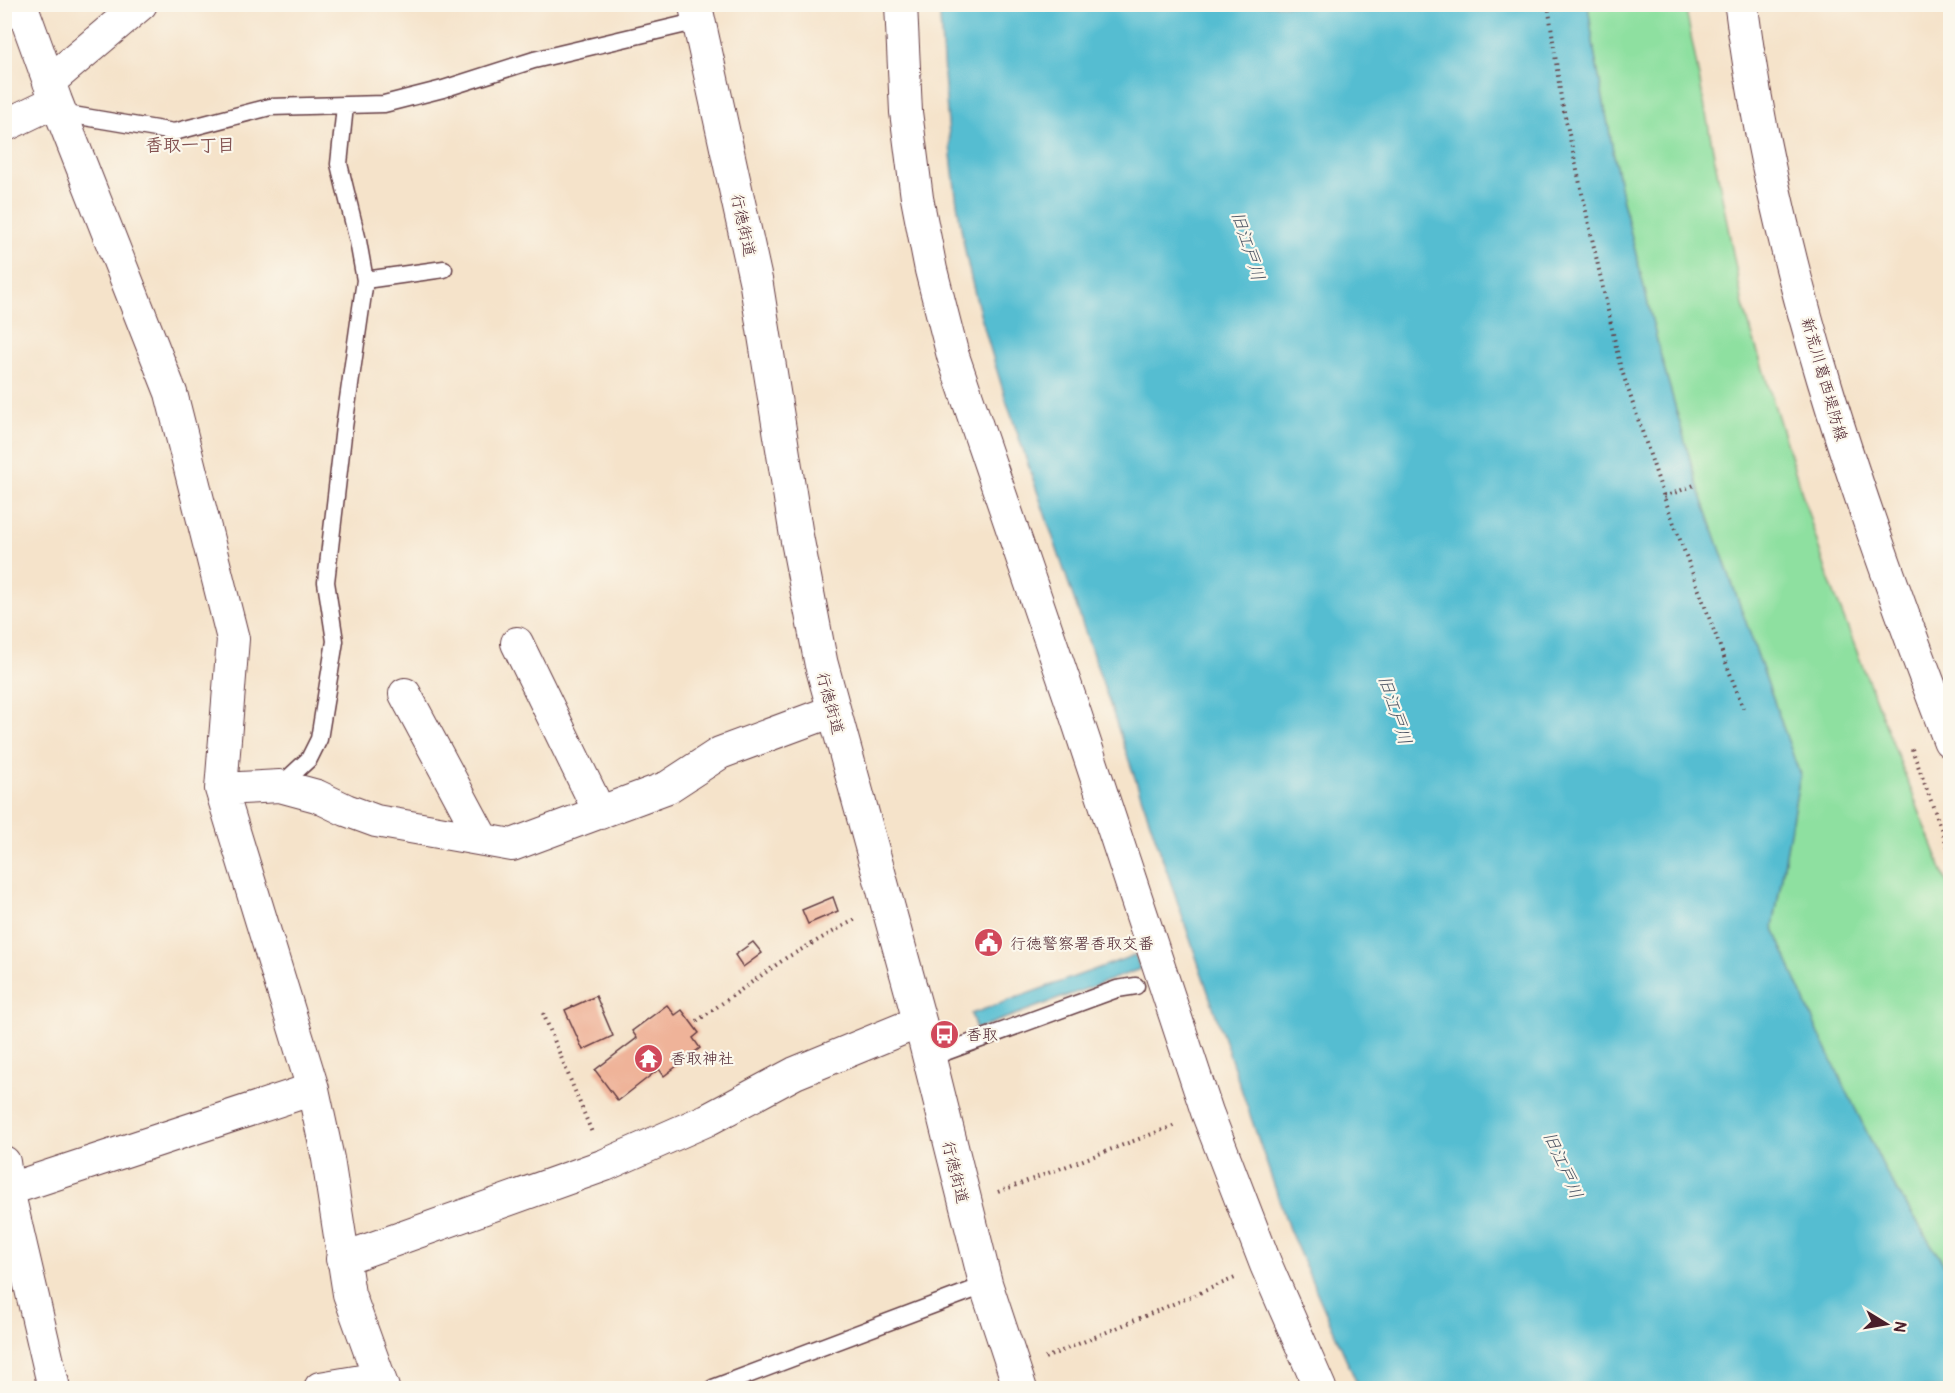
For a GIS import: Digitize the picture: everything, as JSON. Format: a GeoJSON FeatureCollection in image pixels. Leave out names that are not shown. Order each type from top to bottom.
{"type":"FeatureCollection","features":[{"type":"Feature","properties":{"kind":"street"},"geometry":{"type":"LineString","coordinates":[[21,4],[55,99],[171,393],[233,639],[221,789],[313,1089],[328,1159],[349,1294],[381,1383],[320,1389]]}},
{"type":"Feature","properties":{"kind":"street"},"geometry":{"type":"LineString","coordinates":[[4,126],[55,99],[141,4]]}},
{"type":"Feature","properties":{"kind":"street"},"geometry":{"type":"LineString","coordinates":[[900,4],[906,112],[917,198],[931,270],[953,356],[1071,701],[1207,1112],[1266,1265],[1320,1389]]}},
{"type":"Feature","properties":{"kind":"street","name":"新荒川葛西堤防線"},"geometry":{"type":"LineString","coordinates":[[1741,4],[1773,189],[1809,324],[1848,458],[1950,741]]}},
{"type":"Feature","properties":{"kind":"street","name":"行徳街道"},"geometry":{"type":"LineString","coordinates":[[697,13],[756,282],[810,610],[832,711],[929,1058],[986,1285],[1017,1380]]}},
{"type":"Feature","properties":{"kind":"street"},"geometry":{"type":"LineString","coordinates":[[517,643],[600,813]]}},
{"type":"Feature","properties":{"kind":"street"},"geometry":{"type":"LineString","coordinates":[[405,694],[483,840]]}},
{"type":"Feature","properties":{"kind":"street"},"geometry":{"type":"LineString","coordinates":[[221,789],[280,786],[318,796],[376,821],[512,845],[668,787],[720,753],[832,711]]}},
{"type":"Feature","properties":{"kind":"street"},"geometry":{"type":"LineString","coordinates":[[342,1259],[605,1165],[707,1120],[795,1073],[919,1022]]}},
{"type":"Feature","properties":{"kind":"street"},"geometry":{"type":"LineString","coordinates":[[54,1389],[6,1181],[313,1089]]}},
{"type":"Feature","properties":{"kind":"lane"},"geometry":{"type":"LineString","coordinates":[[55,99],[174,132],[270,107],[384,104],[443,89],[697,13]]}},
{"type":"Feature","properties":{"kind":"lane"},"geometry":{"type":"LineString","coordinates":[[280,786],[309,759],[319,739],[335,641],[326,582],[344,427],[365,280],[339,164],[345,106]]}},
{"type":"Feature","properties":{"kind":"lane"},"geometry":{"type":"LineString","coordinates":[[365,280],[444,269]]}},
{"type":"Feature","properties":{"kind":"lane"},"geometry":{"type":"LineString","coordinates":[[929,1058],[1117,989],[1136,986]]}},
{"type":"Feature","properties":{"kind":"lane"},"geometry":{"type":"LineString","coordinates":[[713,1389],[986,1285]]}},
{"type":"Feature","properties":{"kind":"path"},"geometry":{"type":"LineString","coordinates":[[1548,4],[1561,98],[1620,365],[1664,497],[1743,708]]}},
{"type":"Feature","properties":{"kind":"path"},"geometry":{"type":"LineString","coordinates":[[1664,497],[1698,484]]}},
{"type":"Feature","properties":{"kind":"path"},"geometry":{"type":"LineString","coordinates":[[697,1021],[786,958],[855,919],[888,909]]}},
{"type":"Feature","properties":{"kind":"path"},"geometry":{"type":"LineString","coordinates":[[543,1013],[605,1165]]}},
{"type":"Feature","properties":{"kind":"path"},"geometry":{"type":"LineString","coordinates":[[964,1204],[1207,1112]]}},
{"type":"Feature","properties":{"kind":"path"},"geometry":{"type":"LineString","coordinates":[[1017,1380],[1266,1265]]}},
{"type":"Feature","properties":{"kind":"green space"},"geometry":{"type":"Polygon","coordinates":[[[1588,5],[1685,5],[1743,305],[1829,580],[1950,890],[1950,1274],[1889,1178],[1819,1034],[1773,927],[1800,775],[1697,484],[1660,353],[1622,197],[1595,57],[1588,5]]]}},
{"type":"Feature","properties":{"kind":"water","name":"旧江戸川"},"geometry":{"type":"Polygon","coordinates":[[[939,5],[1588,5],[1595,57],[1622,197],[1660,353],[1697,484],[1800,775],[1773,927],[1819,1034],[1889,1178],[1950,1274],[1950,1388],[1359,1388],[1289,1229],[1007,403],[983,325],[959,215],[948,125],[939,5]]]}},
{"type":"Feature","properties":{"kind":"water"},"geometry":{"type":"Polygon","coordinates":[[[1135,955],[1140,969],[976,1029],[971,1014],[1135,955]]]}},
{"type":"Feature","properties":{"kind":"building"},"geometry":{"type":"Polygon","coordinates":[[[833,897],[838,911],[808,924],[802,910],[833,897]]]}},
{"type":"Feature","properties":{"kind":"building"},"geometry":{"type":"Polygon","coordinates":[[[753,942],[762,953],[743,967],[735,955],[753,942]]]}},
{"type":"Feature","properties":{"kind":"building"},"geometry":{"type":"Polygon","coordinates":[[[596,996],[613,1036],[583,1050],[565,1010],[596,996]]]}},
{"type":"Feature","properties":{"kind":"building","name":"香取神社"},"geometry":{"type":"Polygon","coordinates":[[[667,1005],[675,1015],[682,1010],[699,1033],[693,1038],[700,1048],[664,1076],[659,1069],[618,1101],[595,1070],[637,1038],[632,1031],[667,1005]]]}},
{"type":"Feature","properties":{"kind":"place","name":"行徳警察署香取交番"},"geometry":{"type":"Point","coordinates":[989,943]}},
{"type":"Feature","properties":{"kind":"place","name":"香取"},"geometry":{"type":"Point","coordinates":[945,1034]}},
{"type":"Feature","properties":{"kind":"place","name":"香取神社"},"geometry":{"type":"Point","coordinates":[649,1058]}},
{"type":"Feature","properties":{"kind":"district","name":"香取一丁目"},"geometry":{"type":"Point","coordinates":[190,145]}}]}
